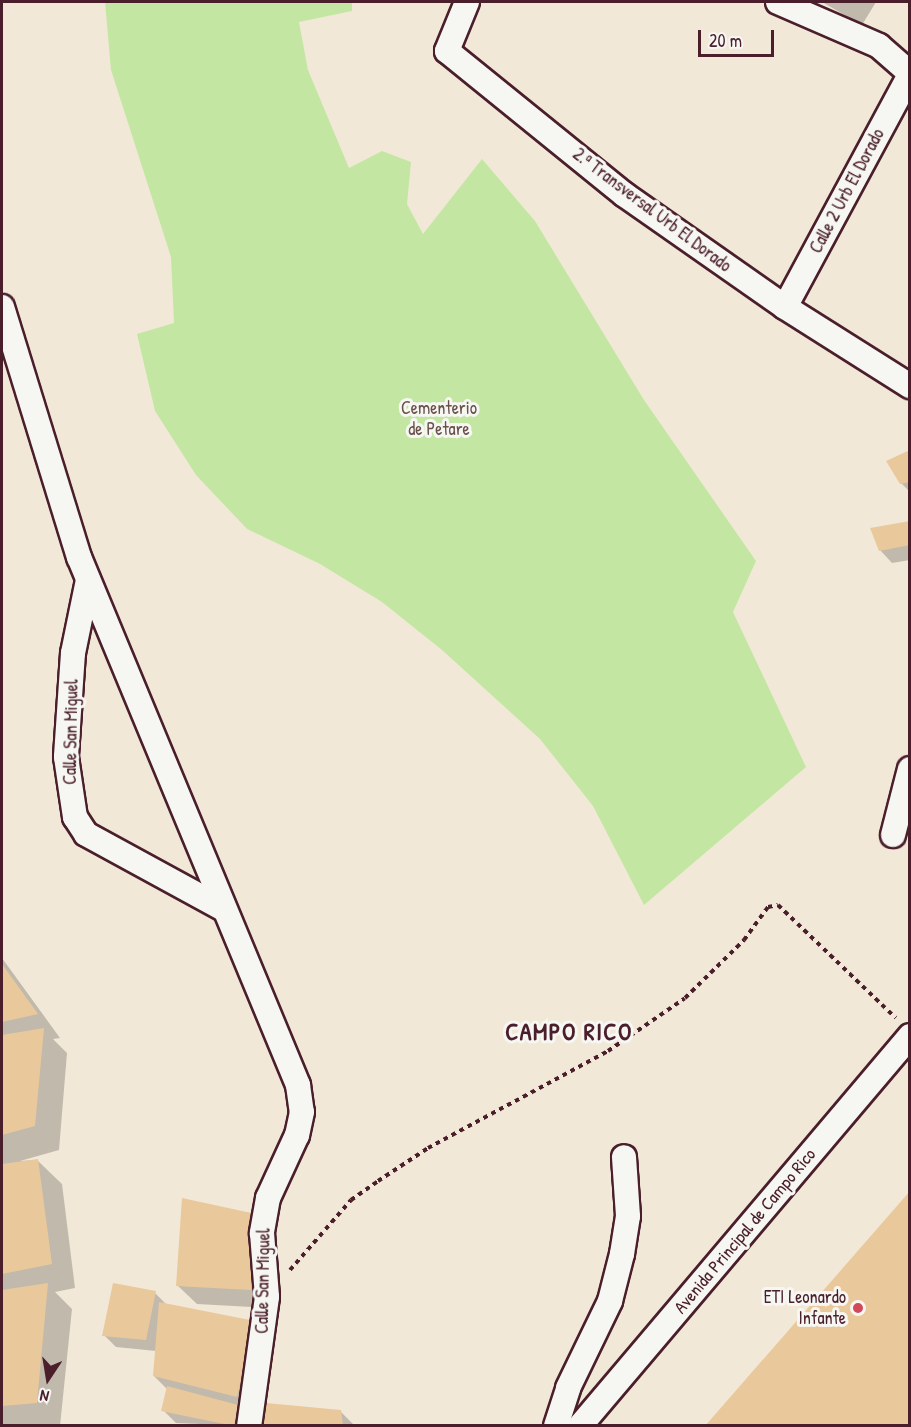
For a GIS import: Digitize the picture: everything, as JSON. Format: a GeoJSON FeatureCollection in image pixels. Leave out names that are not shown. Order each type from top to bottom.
{"type":"FeatureCollection","features":[{"type":"Feature","properties":{"kind":"street","name":"2.ª Transversal Urb El Dorado"},"geometry":{"type":"LineString","coordinates":[[467,2],[447,51],[625,195],[784,307],[909,387]]}},
{"type":"Feature","properties":{"kind":"street"},"geometry":{"type":"LineString","coordinates":[[778,2],[879,46],[909,74]]}},
{"type":"Feature","properties":{"kind":"street","name":"Calle 2 Urb El Dorado"},"geometry":{"type":"LineString","coordinates":[[784,307],[909,74]]}},
{"type":"Feature","properties":{"kind":"street","name":"Calle San Miguel"},"geometry":{"type":"LineString","coordinates":[[2,307],[88,580],[222,908],[298,1085],[302,1112],[297,1135],[268,1198],[262,1233],[267,1298],[249,1425]]}},
{"type":"Feature","properties":{"kind":"street","name":"Calle San Miguel"},"geometry":{"type":"LineString","coordinates":[[88,580],[73,653],[66,757],[75,817],[86,834],[222,908]]}},
{"type":"Feature","properties":{"kind":"street"},"geometry":{"type":"LineString","coordinates":[[893,835],[909,769]]}},
{"type":"Feature","properties":{"kind":"street","name":"Avenida Principal de Campo Rico"},"geometry":{"type":"LineString","coordinates":[[579,1425],[905,1030]]}},
{"type":"Feature","properties":{"kind":"street"},"geometry":{"type":"LineString","coordinates":[[556,1425],[568,1388],[610,1301],[622,1254],[628,1216],[624,1157]]}},
{"type":"Feature","properties":{"kind":"path"},"geometry":{"type":"LineString","coordinates":[[267,1298],[351,1200],[428,1148],[608,1051],[685,998],[744,940],[768,907],[777,905],[905,1030]]}},
{"type":"Feature","properties":{"kind":"green space","name":"Cementerio de Petare"},"geometry":{"type":"Polygon","coordinates":[[[105,2],[352,2],[352,11],[299,22],[308,70],[349,168],[382,151],[411,162],[407,204],[423,234],[482,159],[535,221],[644,400],[756,561],[733,612],[806,767],[644,905],[593,806],[540,739],[442,650],[382,602],[320,564],[247,529],[196,475],[155,411],[137,334],[174,323],[171,257],[111,70],[105,2]]]}},
{"type":"Feature","properties":{"kind":"building"},"geometry":{"type":"Polygon","coordinates":[[[910,450],[910,482],[900,484],[886,461],[910,450]]]}},
{"type":"Feature","properties":{"kind":"building"},"geometry":{"type":"Polygon","coordinates":[[[910,521],[910,545],[879,551],[870,528],[910,521]]]}},
{"type":"Feature","properties":{"kind":"building"},"geometry":{"type":"Polygon","coordinates":[[[2,964],[38,1014],[2,1022],[2,964]]]}},
{"type":"Feature","properties":{"kind":"building"},"geometry":{"type":"Polygon","coordinates":[[[44,1028],[35,1126],[2,1135],[2,1035],[44,1028]]]}},
{"type":"Feature","properties":{"kind":"building"},"geometry":{"type":"Polygon","coordinates":[[[38,1159],[52,1264],[2,1274],[2,1164],[38,1159]]]}},
{"type":"Feature","properties":{"kind":"building","name":"ETI Leonardo Infante"},"geometry":{"type":"Polygon","coordinates":[[[910,1191],[910,1426],[705,1426],[910,1191]]]}},
{"type":"Feature","properties":{"kind":"building"},"geometry":{"type":"Polygon","coordinates":[[[182,1198],[256,1214],[251,1290],[176,1286],[182,1198]]]}},
{"type":"Feature","properties":{"kind":"building"},"geometry":{"type":"Polygon","coordinates":[[[48,1283],[37,1403],[2,1406],[2,1290],[48,1283]]]}},
{"type":"Feature","properties":{"kind":"building"},"geometry":{"type":"Polygon","coordinates":[[[113,1283],[156,1291],[146,1340],[102,1336],[113,1283]]]}},
{"type":"Feature","properties":{"kind":"building"},"geometry":{"type":"Polygon","coordinates":[[[159,1302],[255,1321],[237,1397],[153,1376],[159,1302]]]}},
{"type":"Feature","properties":{"kind":"building"},"geometry":{"type":"Polygon","coordinates":[[[167,1386],[238,1405],[234,1426],[161,1411],[167,1386]]]}},
{"type":"Feature","properties":{"kind":"building"},"geometry":{"type":"Polygon","coordinates":[[[266,1403],[341,1410],[343,1426],[261,1426],[266,1403]]]}},
{"type":"Feature","properties":{"kind":"place","name":"ETI Leonardo Infante"},"geometry":{"type":"Point","coordinates":[858,1308]}},
{"type":"Feature","properties":{"kind":"district","name":"CAMPO RICO"},"geometry":{"type":"Point","coordinates":[569,1032]}}]}
